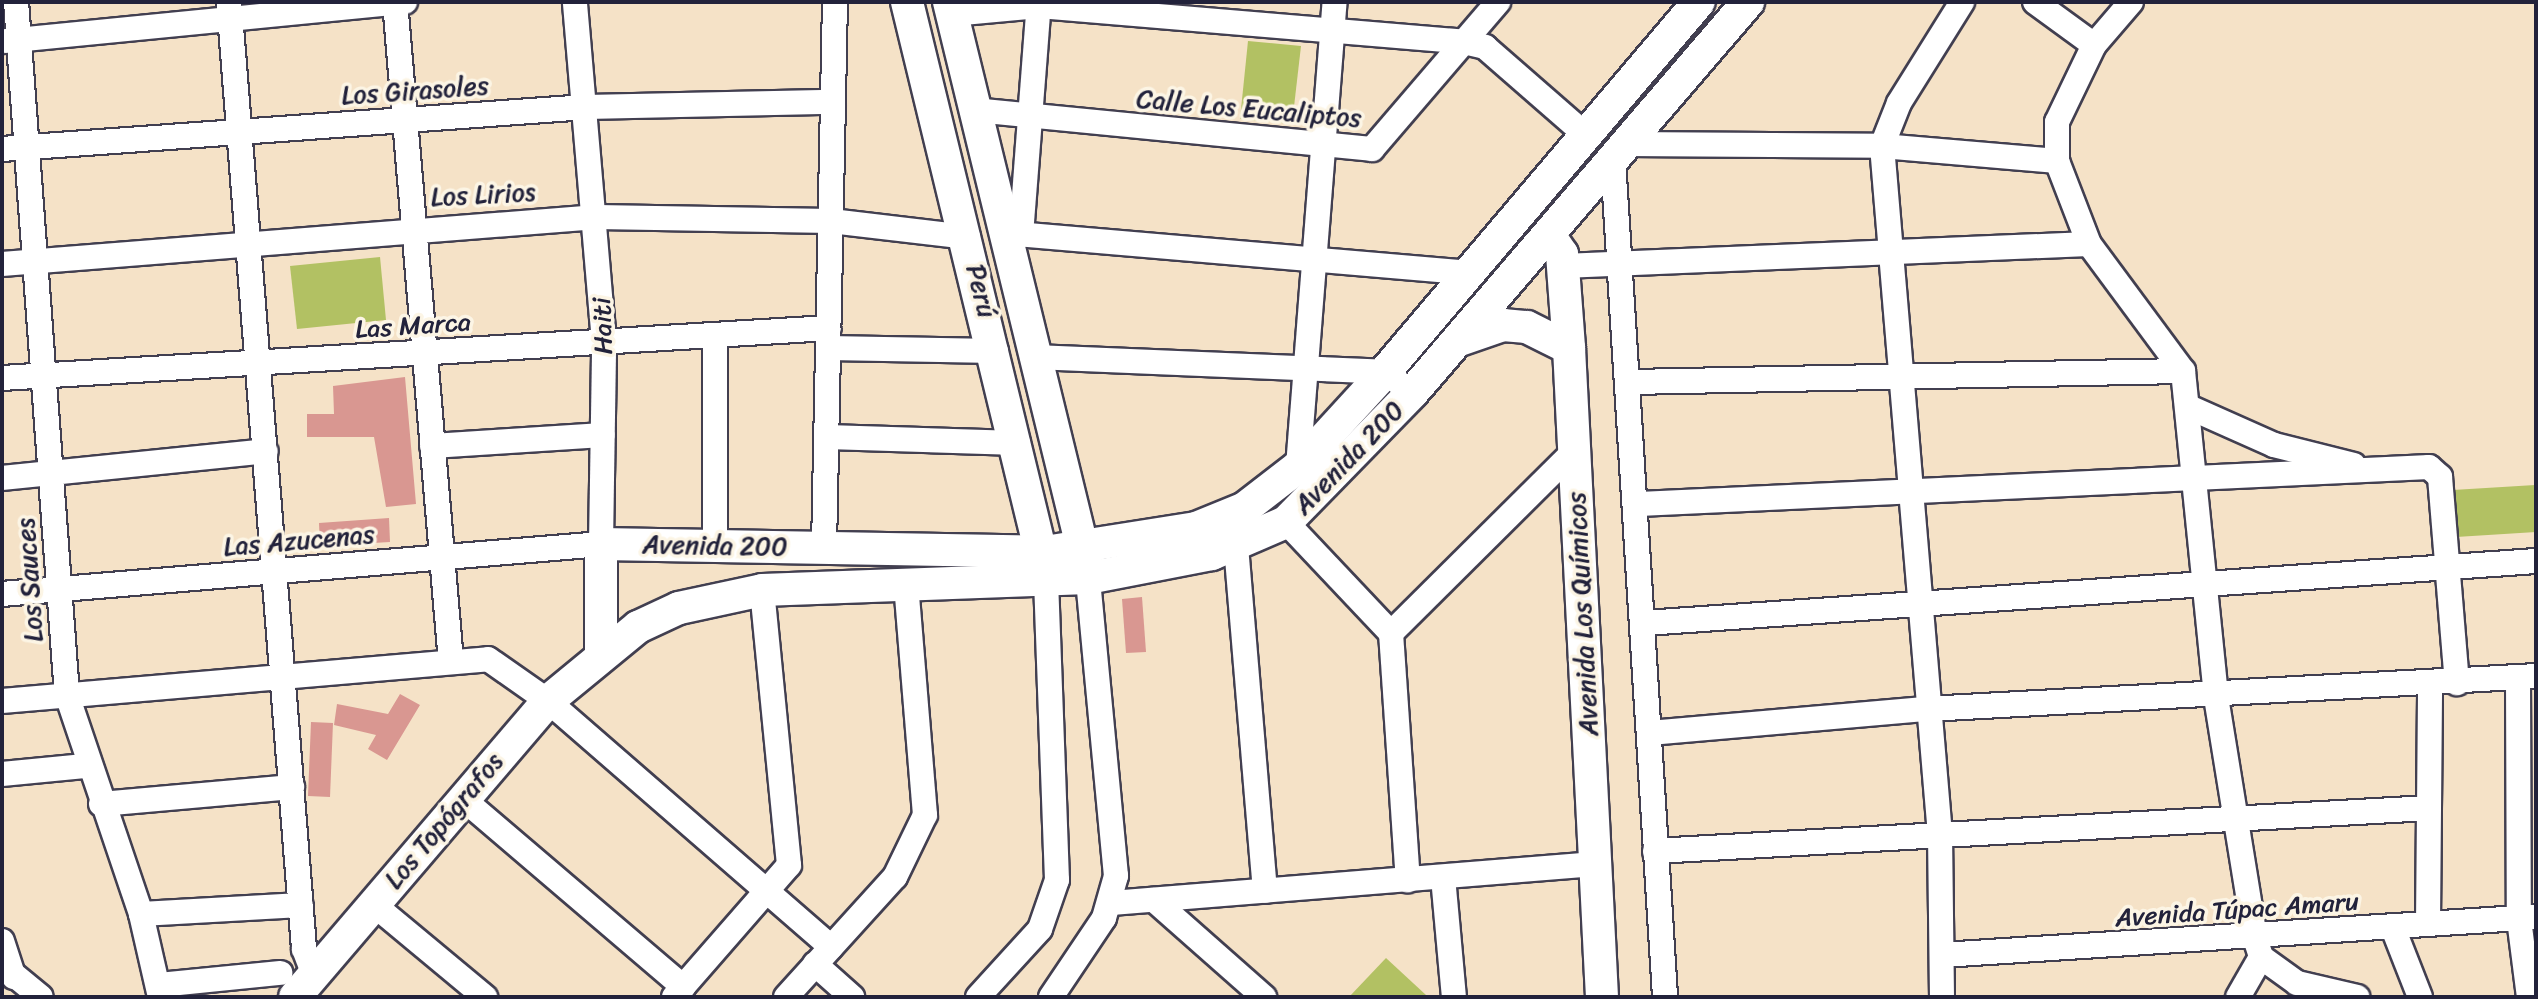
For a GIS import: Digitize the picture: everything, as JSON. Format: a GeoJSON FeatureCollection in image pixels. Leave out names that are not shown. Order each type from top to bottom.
{"type":"FeatureCollection","features":[{"type":"Feature","properties":{"kind":"main road","name":"Perú"},"geometry":{"type":"LineString","coordinates":[[907,2],[996,351],[1045,567]]}},
{"type":"Feature","properties":{"kind":"main road","name":"Avenida 200"},"geometry":{"type":"LineString","coordinates":[[1086,563],[1226,517],[1298,467],[1385,372],[1699,2]]}},
{"type":"Feature","properties":{"kind":"main road","name":"Avenida 200"},"geometry":{"type":"LineString","coordinates":[[601,652],[679,608],[762,590],[906,584],[1236,546],[1286,522],[1412,393],[1619,152],[1739,5]]}},
{"type":"Feature","properties":{"kind":"main road","name":"Perú"},"geometry":{"type":"LineString","coordinates":[[951,8],[975,110],[1013,234],[1034,357],[1086,563]]}},
{"type":"Feature","properties":{"kind":"main road","name":"Avenida Los Químicos"},"geometry":{"type":"LineString","coordinates":[[1549,235],[1563,266],[1569,348],[1602,997]]}},
{"type":"Feature","properties":{"kind":"main road"},"geometry":{"type":"LineString","coordinates":[[1454,343],[1503,325],[1527,327],[1569,348]]}},
{"type":"Feature","properties":{"kind":"main road","name":"Avenida 200"},"geometry":{"type":"LineString","coordinates":[[601,544],[824,548],[1045,567]]}},
{"type":"Feature","properties":{"kind":"main road","name":"Haiti"},"geometry":{"type":"LineString","coordinates":[[601,544],[601,652]]}},
{"type":"Feature","properties":{"kind":"main road","name":"Los Topógrafos"},"geometry":{"type":"LineString","coordinates":[[298,974],[373,904],[548,701],[601,652]]}},
{"type":"Feature","properties":{"kind":"street","name":"Los Sauces"},"geometry":{"type":"LineString","coordinates":[[16,2],[10,40],[14,148],[35,262],[67,695],[85,766],[141,914],[160,991]]}},
{"type":"Feature","properties":{"kind":"street"},"geometry":{"type":"LineString","coordinates":[[395,2],[451,662]]}},
{"type":"Feature","properties":{"kind":"street"},"geometry":{"type":"LineString","coordinates":[[10,40],[230,10],[405,2]]}},
{"type":"Feature","properties":{"kind":"street","name":"Haiti"},"geometry":{"type":"LineString","coordinates":[[575,2],[597,217],[604,342],[601,544]]}},
{"type":"Feature","properties":{"kind":"street"},"geometry":{"type":"LineString","coordinates":[[824,548],[835,2]]}},
{"type":"Feature","properties":{"kind":"street"},"geometry":{"type":"LineString","coordinates":[[1298,467],[1335,2]]}},
{"type":"Feature","properties":{"kind":"street","name":"Calle Los Eucaliptos"},"geometry":{"type":"LineString","coordinates":[[975,110],[1372,149],[1498,2]]}},
{"type":"Feature","properties":{"kind":"street"},"geometry":{"type":"LineString","coordinates":[[1942,997],[1940,835],[1898,376],[1882,146],[1899,103],[1962,2]]}},
{"type":"Feature","properties":{"kind":"street"},"geometry":{"type":"LineString","coordinates":[[2035,2],[2094,45]]}},
{"type":"Feature","properties":{"kind":"street"},"geometry":{"type":"LineString","coordinates":[[2131,2],[2094,45],[2057,122],[2057,161],[2089,244],[2183,371],[2191,408],[2203,584],[2216,697],[2258,948],[2238,997]]}},
{"type":"Feature","properties":{"kind":"street"},"geometry":{"type":"LineString","coordinates":[[1039,4],[1031,116],[1013,234],[1467,273]]}},
{"type":"Feature","properties":{"kind":"street"},"geometry":{"type":"LineString","coordinates":[[951,8],[1039,4],[1332,33],[1464,42],[1485,47],[1587,136]]}},
{"type":"Feature","properties":{"kind":"street"},"geometry":{"type":"LineString","coordinates":[[230,10],[246,244],[278,571],[301,905],[298,974]]}},
{"type":"Feature","properties":{"kind":"street","name":"Los Girasoles"},"geometry":{"type":"LineString","coordinates":[[14,148],[586,107],[833,102]]}},
{"type":"Feature","properties":{"kind":"street"},"geometry":{"type":"LineString","coordinates":[[1665,997],[1639,504],[1621,264],[1619,152],[1882,146],[2057,161]]}},
{"type":"Feature","properties":{"kind":"street","name":"Los Lirios"},"geometry":{"type":"LineString","coordinates":[[2,264],[414,227],[597,217],[831,221],[968,237]]}},
{"type":"Feature","properties":{"kind":"street"},"geometry":{"type":"LineString","coordinates":[[1563,266],[2089,244]]}},
{"type":"Feature","properties":{"kind":"street"},"geometry":{"type":"LineString","coordinates":[[715,335],[715,544]]}},
{"type":"Feature","properties":{"kind":"street","name":"Las Marca"},"geometry":{"type":"LineString","coordinates":[[2,378],[715,335],[828,338],[996,351]]}},
{"type":"Feature","properties":{"kind":"street"},"geometry":{"type":"LineString","coordinates":[[1034,357],[1385,372],[1412,393]]}},
{"type":"Feature","properties":{"kind":"street"},"geometry":{"type":"LineString","coordinates":[[1630,382],[2183,371]]}},
{"type":"Feature","properties":{"kind":"street"},"geometry":{"type":"LineString","coordinates":[[2191,408],[2274,445],[2379,472]]}},
{"type":"Feature","properties":{"kind":"street"},"geometry":{"type":"LineString","coordinates":[[432,446],[603,435]]}},
{"type":"Feature","properties":{"kind":"street"},"geometry":{"type":"LineString","coordinates":[[827,437],[1018,443]]}},
{"type":"Feature","properties":{"kind":"street"},"geometry":{"type":"LineString","coordinates":[[1391,633],[1575,450]]}},
{"type":"Feature","properties":{"kind":"street"},"geometry":{"type":"LineString","coordinates":[[2,478],[266,451]]}},
{"type":"Feature","properties":{"kind":"street"},"geometry":{"type":"LineString","coordinates":[[1639,504],[2436,471],[2457,683]]}},
{"type":"Feature","properties":{"kind":"street"},"geometry":{"type":"LineString","coordinates":[[1286,522],[1391,633],[1408,880]]}},
{"type":"Feature","properties":{"kind":"street","name":"Las Azucenas"},"geometry":{"type":"LineString","coordinates":[[2,594],[601,544]]}},
{"type":"Feature","properties":{"kind":"street"},"geometry":{"type":"LineString","coordinates":[[1236,546],[1265,891]]}},
{"type":"Feature","properties":{"kind":"street"},"geometry":{"type":"LineString","coordinates":[[1645,623],[2536,561]]}},
{"type":"Feature","properties":{"kind":"street"},"geometry":{"type":"LineString","coordinates":[[1052,997],[1111,903],[1116,846],[1086,563]]}},
{"type":"Feature","properties":{"kind":"street"},"geometry":{"type":"LineString","coordinates":[[978,997],[1040,929],[1057,880],[1045,567]]}},
{"type":"Feature","properties":{"kind":"street"},"geometry":{"type":"LineString","coordinates":[[786,997],[895,877],[925,815],[906,584]]}},
{"type":"Feature","properties":{"kind":"street"},"geometry":{"type":"LineString","coordinates":[[462,798],[679,992],[789,865],[762,590]]}},
{"type":"Feature","properties":{"kind":"street"},"geometry":{"type":"LineString","coordinates":[[2,701],[488,659],[548,701],[768,889],[823,955],[852,997]]}},
{"type":"Feature","properties":{"kind":"street"},"geometry":{"type":"LineString","coordinates":[[1650,733],[1927,709],[2216,697],[2527,677],[2529,997]]}},
{"type":"Feature","properties":{"kind":"street"},"geometry":{"type":"LineString","coordinates":[[2428,924],[2430,684]]}},
{"type":"Feature","properties":{"kind":"street"},"geometry":{"type":"LineString","coordinates":[[2,774],[85,766]]}},
{"type":"Feature","properties":{"kind":"street"},"geometry":{"type":"LineString","coordinates":[[101,804],[292,787]]}},
{"type":"Feature","properties":{"kind":"street"},"geometry":{"type":"LineString","coordinates":[[1655,851],[2429,808]]}},
{"type":"Feature","properties":{"kind":"street"},"geometry":{"type":"LineString","coordinates":[[1111,903],[1595,864]]}},
{"type":"Feature","properties":{"kind":"street"},"geometry":{"type":"LineString","coordinates":[[1443,877],[1454,997]]}},
{"type":"Feature","properties":{"kind":"street"},"geometry":{"type":"LineString","coordinates":[[1154,900],[1264,997]]}},
{"type":"Feature","properties":{"kind":"street"},"geometry":{"type":"LineString","coordinates":[[373,904],[485,997]]}},
{"type":"Feature","properties":{"kind":"street"},"geometry":{"type":"LineString","coordinates":[[141,914],[301,905]]}},
{"type":"Feature","properties":{"kind":"street","name":"Avenida Túpac Amaru"},"geometry":{"type":"LineString","coordinates":[[1942,955],[2258,948],[2428,924],[2527,918]]}},
{"type":"Feature","properties":{"kind":"street"},"geometry":{"type":"LineString","coordinates":[[2393,928],[2420,997]]}},
{"type":"Feature","properties":{"kind":"street"},"geometry":{"type":"LineString","coordinates":[[2,941],[8,971],[41,997]]}},
{"type":"Feature","properties":{"kind":"street"},"geometry":{"type":"LineString","coordinates":[[2258,948],[2297,983],[2357,997]]}},
{"type":"Feature","properties":{"kind":"street"},"geometry":{"type":"LineString","coordinates":[[160,991],[298,974]]}},
{"type":"Feature","properties":{"kind":"street"},"geometry":{"type":"LineString","coordinates":[[254,997],[298,974]]}},
{"type":"Feature","properties":{"kind":"green space"},"geometry":{"type":"Polygon","coordinates":[[[1248,41],[1301,46],[1292,124],[1240,119],[1248,41]]]}},
{"type":"Feature","properties":{"kind":"green space"},"geometry":{"type":"Polygon","coordinates":[[[380,257],[386,320],[297,329],[290,266],[380,257]]]}},
{"type":"Feature","properties":{"kind":"green space"},"geometry":{"type":"Polygon","coordinates":[[[2535,485],[2536,532],[2456,537],[2453,490],[2535,485]]]}},
{"type":"Feature","properties":{"kind":"green space"},"geometry":{"type":"Polygon","coordinates":[[[1386,958],[1426,995],[1349,997],[1386,958]]]}},
{"type":"Feature","properties":{"kind":"building"},"geometry":{"type":"Polygon","coordinates":[[[405,377],[416,504],[386,507],[374,437],[307,437],[307,414],[334,414],[333,386],[405,377]]]}},
{"type":"Feature","properties":{"kind":"building"},"geometry":{"type":"Polygon","coordinates":[[[389,518],[390,542],[320,546],[319,523],[389,518]]]}},
{"type":"Feature","properties":{"kind":"building"},"geometry":{"type":"Polygon","coordinates":[[[1142,597],[1146,652],[1126,653],[1122,599],[1142,597]]]}},
{"type":"Feature","properties":{"kind":"building"},"geometry":{"type":"Polygon","coordinates":[[[400,694],[420,705],[387,760],[368,749],[376,735],[334,725],[337,704],[388,714],[400,694]]]}},
{"type":"Feature","properties":{"kind":"building"},"geometry":{"type":"Polygon","coordinates":[[[311,722],[333,723],[330,797],[308,796],[311,722]]]}}]}
